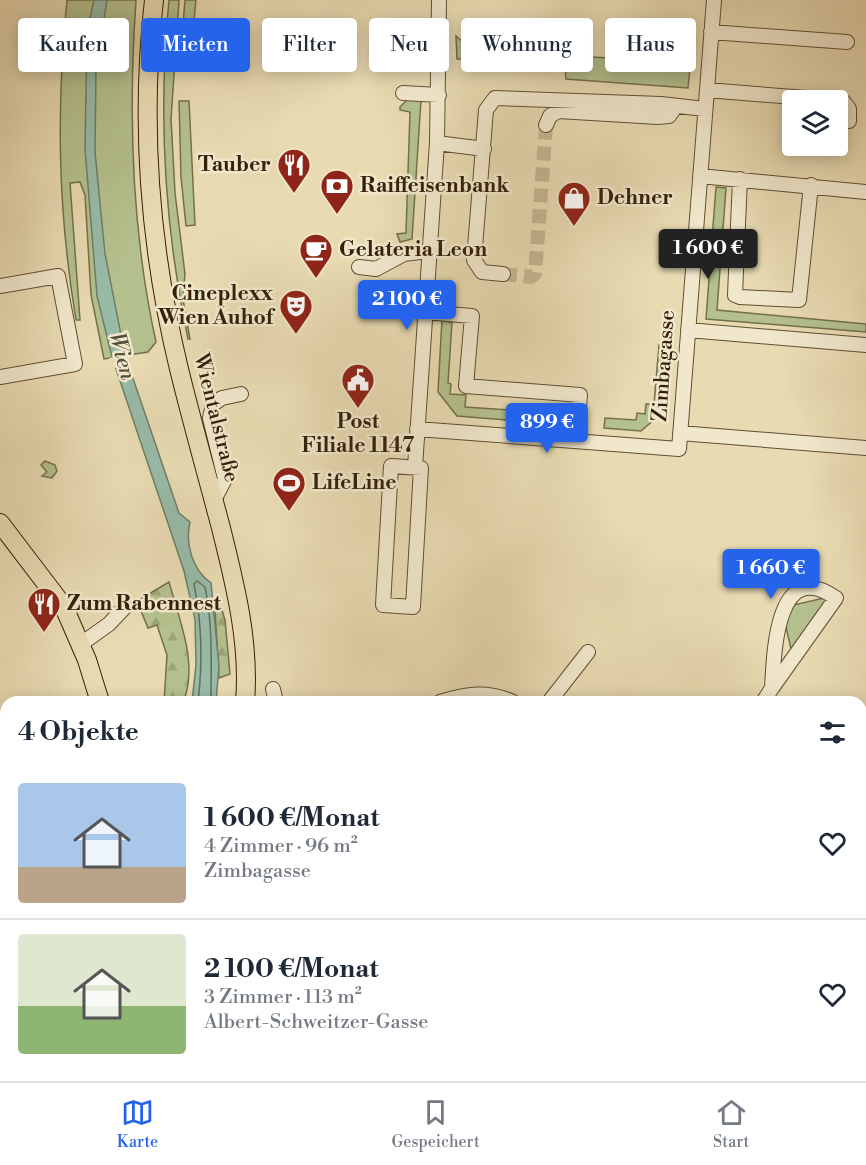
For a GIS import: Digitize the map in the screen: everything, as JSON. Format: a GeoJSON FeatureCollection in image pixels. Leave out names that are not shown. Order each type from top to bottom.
{"type":"FeatureCollection","features":[{"type":"Feature","properties":{"kind":"main road","name":"Wientalstraße"},"geometry":{"type":"LineString","coordinates":[[154,0],[148,80],[148,154],[160,276],[177,359],[214,500],[242,621],[246,671],[245,696]]}},
{"type":"Feature","properties":{"kind":"main road"},"geometry":{"type":"LineString","coordinates":[[0,523],[59,599],[81,644],[98,696]]}},
{"type":"Feature","properties":{"kind":"street"},"geometry":{"type":"LineString","coordinates":[[415,467],[437,143],[439,0]]}},
{"type":"Feature","properties":{"kind":"street","name":"Zimbagasse"},"geometry":{"type":"LineString","coordinates":[[576,441],[679,449],[714,0]]}},
{"type":"Feature","properties":{"kind":"street"},"geometry":{"type":"LineString","coordinates":[[711,32],[847,42]]}},
{"type":"Feature","properties":{"kind":"street"},"geometry":{"type":"LineString","coordinates":[[707,90],[843,101],[849,109],[849,121]]}},
{"type":"Feature","properties":{"kind":"street"},"geometry":{"type":"LineString","coordinates":[[403,93],[439,95]]}},
{"type":"Feature","properties":{"kind":"street"},"geometry":{"type":"LineString","coordinates":[[503,274],[482,272],[474,260],[486,110],[495,98],[705,109]]}},
{"type":"Feature","properties":{"kind":"street"},"geometry":{"type":"LineString","coordinates":[[546,125],[550,116],[558,111],[657,117],[669,116],[676,106]]}},
{"type":"Feature","properties":{"kind":"street"},"geometry":{"type":"LineString","coordinates":[[437,143],[484,149]]}},
{"type":"Feature","properties":{"kind":"street"},"geometry":{"type":"LineString","coordinates":[[700,176],[866,192]]}},
{"type":"Feature","properties":{"kind":"street"},"geometry":{"type":"LineString","coordinates":[[740,179],[735,295],[797,302],[811,185]]}},
{"type":"Feature","properties":{"kind":"street"},"geometry":{"type":"LineString","coordinates":[[358,267],[376,268],[404,254],[428,251]]}},
{"type":"Feature","properties":{"kind":"street"},"geometry":{"type":"LineString","coordinates":[[0,286],[57,276],[75,364],[0,377]]}},
{"type":"Feature","properties":{"kind":"street"},"geometry":{"type":"LineString","coordinates":[[398,291],[426,293]]}},
{"type":"Feature","properties":{"kind":"street"},"geometry":{"type":"LineString","coordinates":[[417,429],[576,441],[579,395],[466,386],[472,316],[424,312]]}},
{"type":"Feature","properties":{"kind":"street"},"geometry":{"type":"LineString","coordinates":[[688,330],[866,345]]}},
{"type":"Feature","properties":{"kind":"street"},"geometry":{"type":"LineString","coordinates":[[214,500],[225,479],[210,418],[213,404],[222,398],[241,394]]}},
{"type":"Feature","properties":{"kind":"street"},"geometry":{"type":"LineString","coordinates":[[680,433],[866,448]]}},
{"type":"Feature","properties":{"kind":"street"},"geometry":{"type":"LineString","coordinates":[[391,466],[415,467],[421,468],[412,607],[383,605],[391,466]]}},
{"type":"Feature","properties":{"kind":"street"},"geometry":{"type":"LineString","coordinates":[[767,696],[836,598],[823,589],[804,588],[791,597],[782,613],[775,637],[772,688]]}},
{"type":"Feature","properties":{"kind":"street"},"geometry":{"type":"LineString","coordinates":[[81,644],[109,624],[125,607]]}},
{"type":"Feature","properties":{"kind":"street"},"geometry":{"type":"LineString","coordinates":[[554,696],[588,652]]}},
{"type":"Feature","properties":{"kind":"street"},"geometry":{"type":"LineString","coordinates":[[467,696],[481,693],[496,696]]}},
{"type":"Feature","properties":{"kind":"green space"},"geometry":{"type":"Polygon","coordinates":[[[67,0],[136,0],[132,129],[141,257],[156,342],[148,352],[104,359],[91,295],[85,195],[80,182],[70,183],[80,320],[76,320],[62,200],[61,72],[129,72],[129,18],[65,18],[67,0]]]}},
{"type":"Feature","properties":{"kind":"green space"},"geometry":{"type":"Polygon","coordinates":[[[169,0],[179,0],[178,18],[168,18],[169,0]]]}},
{"type":"Feature","properties":{"kind":"green space"},"geometry":{"type":"Polygon","coordinates":[[[185,0],[196,0],[194,18],[184,18],[185,0]]]}},
{"type":"Feature","properties":{"kind":"green space"},"geometry":{"type":"Polygon","coordinates":[[[456,36],[461,40],[461,59],[457,59],[456,36]]]}},
{"type":"Feature","properties":{"kind":"green space"},"geometry":{"type":"Polygon","coordinates":[[[593,57],[605,58],[605,72],[690,72],[688,88],[566,79],[565,72],[593,72],[593,57]]]}},
{"type":"Feature","properties":{"kind":"green space"},"geometry":{"type":"Polygon","coordinates":[[[165,72],[174,72],[171,119],[175,193],[185,274],[183,299],[190,339],[188,339],[173,254],[165,170],[165,72]]]}},
{"type":"Feature","properties":{"kind":"green space"},"geometry":{"type":"Polygon","coordinates":[[[408,99],[421,100],[412,239],[400,242],[397,234],[406,233],[410,112],[400,110],[400,107],[408,99]]]}},
{"type":"Feature","properties":{"kind":"green space"},"geometry":{"type":"Polygon","coordinates":[[[179,101],[189,101],[195,225],[186,226],[181,177],[179,101]]]}},
{"type":"Feature","properties":{"kind":"green space"},"geometry":{"type":"Polygon","coordinates":[[[716,187],[726,188],[717,310],[866,324],[866,332],[706,319],[716,187]]]}},
{"type":"Feature","properties":{"kind":"green space"},"geometry":{"type":"Polygon","coordinates":[[[442,319],[452,323],[448,383],[451,384],[450,394],[466,395],[465,407],[571,414],[572,425],[457,416],[438,392],[442,319]]]}},
{"type":"Feature","properties":{"kind":"green space"},"geometry":{"type":"Polygon","coordinates":[[[659,345],[669,346],[663,412],[641,431],[604,428],[605,418],[636,420],[637,413],[645,414],[646,404],[654,404],[659,345]]]}},
{"type":"Feature","properties":{"kind":"green space"},"geometry":{"type":"Polygon","coordinates":[[[45,461],[55,465],[57,471],[52,478],[42,476],[47,472],[41,465],[45,461]]]}},
{"type":"Feature","properties":{"kind":"green space"},"geometry":{"type":"Polygon","coordinates":[[[169,582],[186,642],[189,673],[185,696],[164,696],[167,655],[157,625],[148,628],[137,601],[169,582]]]}},
{"type":"Feature","properties":{"kind":"green space"},"geometry":{"type":"Polygon","coordinates":[[[824,598],[828,600],[794,649],[791,649],[786,627],[789,606],[824,598]]]}},
{"type":"Feature","properties":{"kind":"green space"},"geometry":{"type":"Polygon","coordinates":[[[220,604],[225,620],[230,674],[219,678],[215,609],[220,604]]]}},
{"type":"Feature","properties":{"kind":"water"},"geometry":{"type":"Polygon","coordinates":[[[94,0],[107,0],[104,18],[90,18],[94,0]]]}},
{"type":"Feature","properties":{"kind":"water","name":"Wien"},"geometry":{"type":"Polygon","coordinates":[[[86,72],[96,72],[95,152],[105,254],[125,355],[179,513],[190,522],[188,539],[195,564],[204,578],[211,583],[219,666],[216,696],[193,696],[196,665],[195,619],[184,571],[112,357],[97,296],[85,149],[86,72]]]}},
{"type":"Feature","properties":{"kind":"pier"},"geometry":{"type":"Polygon","coordinates":[[[128,355],[132,366],[114,368],[109,358],[128,355]]]}},
{"type":"Feature","properties":{"kind":"tunnel"},"geometry":{"type":"LineString","coordinates":[[503,274],[531,277],[535,274],[546,125]]}},
{"type":"Feature","properties":{"kind":"place","name":"Tauber"},"geometry":{"type":"Point","coordinates":[294,194]}},
{"type":"Feature","properties":{"kind":"place","name":"Raiffeisenbank"},"geometry":{"type":"Point","coordinates":[337,215]}},
{"type":"Feature","properties":{"kind":"place","name":"Dehner"},"geometry":{"type":"Point","coordinates":[574,227]}},
{"type":"Feature","properties":{"kind":"place","name":"Gelateria Leon"},"geometry":{"type":"Point","coordinates":[316,279]}},
{"type":"Feature","properties":{"kind":"place","name":"Cineplexx Wien Auhof"},"geometry":{"type":"Point","coordinates":[296,335]}},
{"type":"Feature","properties":{"kind":"place","name":"Post Filiale 1147"},"geometry":{"type":"Point","coordinates":[358,409]}},
{"type":"Feature","properties":{"kind":"place","name":"LifeLine"},"geometry":{"type":"Point","coordinates":[289,512]}},
{"type":"Feature","properties":{"kind":"place","name":"Zum Rabennest"},"geometry":{"type":"Point","coordinates":[44,633]}}]}
